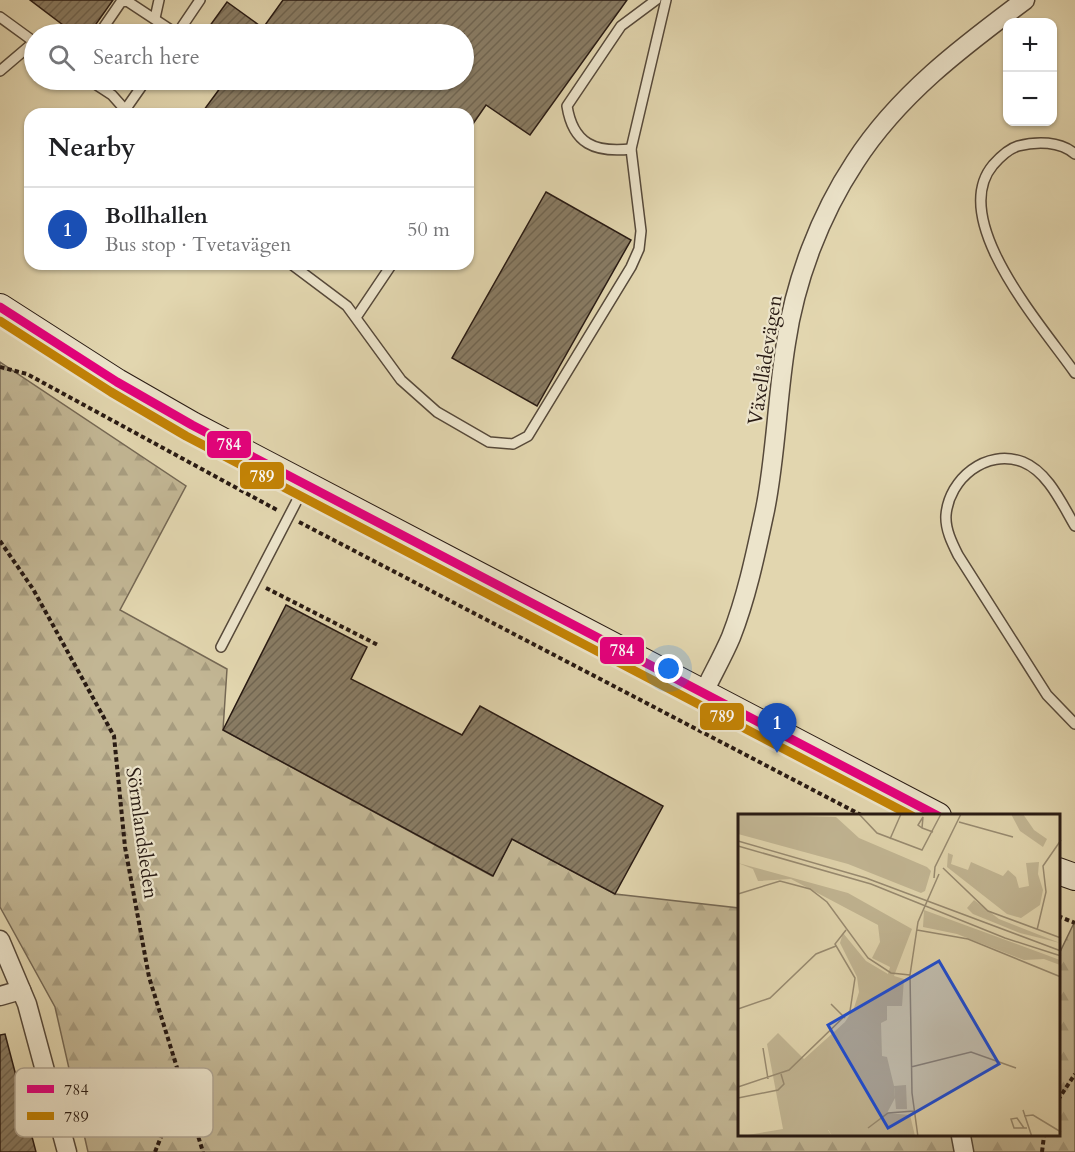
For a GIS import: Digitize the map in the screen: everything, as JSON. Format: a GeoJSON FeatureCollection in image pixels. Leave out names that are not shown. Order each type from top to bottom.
{"type":"FeatureCollection","features":[{"type":"Feature","properties":{"kind":"main road"},"geometry":{"type":"LineString","coordinates":[[0,308],[117,382],[305,484],[934,814]]}},
{"type":"Feature","properties":{"kind":"main road"},"geometry":{"type":"LineString","coordinates":[[1060,871],[1075,877]]}},
{"type":"Feature","properties":{"kind":"street","name":"Växellådevägen"},"geometry":{"type":"LineString","coordinates":[[703,694],[730,638],[749,579],[774,454],[786,342],[803,273],[818,234],[855,162],[899,106],[946,62],[1025,0]]}},
{"type":"Feature","properties":{"kind":"street"},"geometry":{"type":"LineString","coordinates":[[0,940],[21,990],[43,1068]]}},
{"type":"Feature","properties":{"kind":"street"},"geometry":{"type":"LineString","coordinates":[[0,996],[21,990]]}},
{"type":"Feature","properties":{"kind":"street"},"geometry":{"type":"LineString","coordinates":[[63,1137],[67,1152]]}},
{"type":"Feature","properties":{"kind":"street"},"geometry":{"type":"LineString","coordinates":[[961,1137],[964,1152]]}},
{"type":"Feature","properties":{"kind":"lane"},"geometry":{"type":"LineString","coordinates":[[155,18],[159,0]]}},
{"type":"Feature","properties":{"kind":"lane"},"geometry":{"type":"LineString","coordinates":[[184,24],[200,0]]}},
{"type":"Feature","properties":{"kind":"lane"},"geometry":{"type":"LineString","coordinates":[[631,149],[602,149],[584,143],[570,124],[567,106],[621,26],[656,0]]}},
{"type":"Feature","properties":{"kind":"lane"},"geometry":{"type":"LineString","coordinates":[[299,270],[357,316],[402,380],[437,412],[489,442],[513,444],[528,436],[631,267],[639,249],[641,231],[631,149],[666,0]]}},
{"type":"Feature","properties":{"kind":"lane"},"geometry":{"type":"LineString","coordinates":[[106,24],[121,2],[132,2],[163,24]]}},
{"type":"Feature","properties":{"kind":"lane"},"geometry":{"type":"LineString","coordinates":[[0,17],[24,34]]}},
{"type":"Feature","properties":{"kind":"lane"},"geometry":{"type":"LineString","coordinates":[[0,70],[24,50]]}},
{"type":"Feature","properties":{"kind":"lane"},"geometry":{"type":"LineString","coordinates":[[104,90],[123,108]]}},
{"type":"Feature","properties":{"kind":"lane"},"geometry":{"type":"LineString","coordinates":[[129,108],[140,90]]}},
{"type":"Feature","properties":{"kind":"lane"},"geometry":{"type":"LineString","coordinates":[[1074,151],[1044,142],[1013,147],[989,170],[982,185],[980,202],[983,225],[1006,274],[1075,373]]}},
{"type":"Feature","properties":{"kind":"lane"},"geometry":{"type":"LineString","coordinates":[[357,316],[388,270]]}},
{"type":"Feature","properties":{"kind":"lane"},"geometry":{"type":"LineString","coordinates":[[1075,526],[1049,483],[1023,462],[1004,459],[987,462],[970,470],[957,483],[949,499],[946,516],[949,536],[958,555],[1047,695],[1075,724]]}},
{"type":"Feature","properties":{"kind":"lane"},"geometry":{"type":"LineString","coordinates":[[222,647],[305,484]]}},
{"type":"Feature","properties":{"kind":"path"},"geometry":{"type":"LineString","coordinates":[[0,367],[27,374],[289,517],[858,814]]}},
{"type":"Feature","properties":{"kind":"path","name":"Sörmlandsleden"},"geometry":{"type":"LineString","coordinates":[[0,541],[33,589],[114,736],[125,847],[147,966],[176,1068]]}},
{"type":"Feature","properties":{"kind":"path"},"geometry":{"type":"LineString","coordinates":[[255,582],[378,645]]}},
{"type":"Feature","properties":{"kind":"path"},"geometry":{"type":"LineString","coordinates":[[1060,916],[1075,923]]}},
{"type":"Feature","properties":{"kind":"path"},"geometry":{"type":"LineString","coordinates":[[1060,1098],[1075,1074]]}},
{"type":"Feature","properties":{"kind":"path"},"geometry":{"type":"LineString","coordinates":[[155,1152],[161,1137]]}},
{"type":"Feature","properties":{"kind":"path","name":"Sörmlandsleden"},"geometry":{"type":"LineString","coordinates":[[198,1137],[203,1152]]}},
{"type":"Feature","properties":{"kind":"path"},"geometry":{"type":"LineString","coordinates":[[1042,1152],[1044,1137]]}},
{"type":"Feature","properties":{"kind":"green space"},"geometry":{"type":"Polygon","coordinates":[[[0,362],[186,486],[120,610],[227,669],[223,730],[492,876],[512,839],[615,894],[738,908],[738,1137],[1060,1137],[1060,952],[1074,923],[1075,1152],[88,1152],[85,1137],[213,1137],[213,1068],[69,1068],[55,1007],[0,907],[0,362]]]}},
{"type":"Feature","properties":{"kind":"building"},"geometry":{"type":"Polygon","coordinates":[[[30,0],[113,0],[96,24],[62,24],[30,0]]]}},
{"type":"Feature","properties":{"kind":"building"},"geometry":{"type":"Polygon","coordinates":[[[283,0],[627,0],[530,135],[486,105],[474,122],[474,108],[205,108],[219,90],[474,90],[474,24],[266,24],[283,0]]]}},
{"type":"Feature","properties":{"kind":"building"},"geometry":{"type":"Polygon","coordinates":[[[227,2],[257,24],[211,24],[227,2]]]}},
{"type":"Feature","properties":{"kind":"building"},"geometry":{"type":"Polygon","coordinates":[[[546,192],[631,240],[537,406],[452,358],[546,192]]]}},
{"type":"Feature","properties":{"kind":"building"},"geometry":{"type":"Polygon","coordinates":[[[286,605],[367,647],[351,679],[462,735],[480,706],[663,806],[615,894],[512,839],[493,876],[223,730],[286,605]]]}},
{"type":"Feature","properties":{"kind":"building"},"geometry":{"type":"Polygon","coordinates":[[[5,1034],[15,1072],[15,1137],[32,1137],[36,1152],[0,1152],[0,1035],[5,1034]]]}},
{"type":"Feature","properties":{"kind":"transit line","name":"784"},"geometry":{"type":"LineString","coordinates":[[0,307],[117,382],[192,425],[934,814]]}},
{"type":"Feature","properties":{"kind":"transit line","name":"789"},"geometry":{"type":"LineString","coordinates":[[0,321],[111,392],[186,436],[908,814]]}},
{"type":"Feature","properties":{"kind":"place","name":"Bollhallen"},"geometry":{"type":"Point","coordinates":[777,753]}}]}
